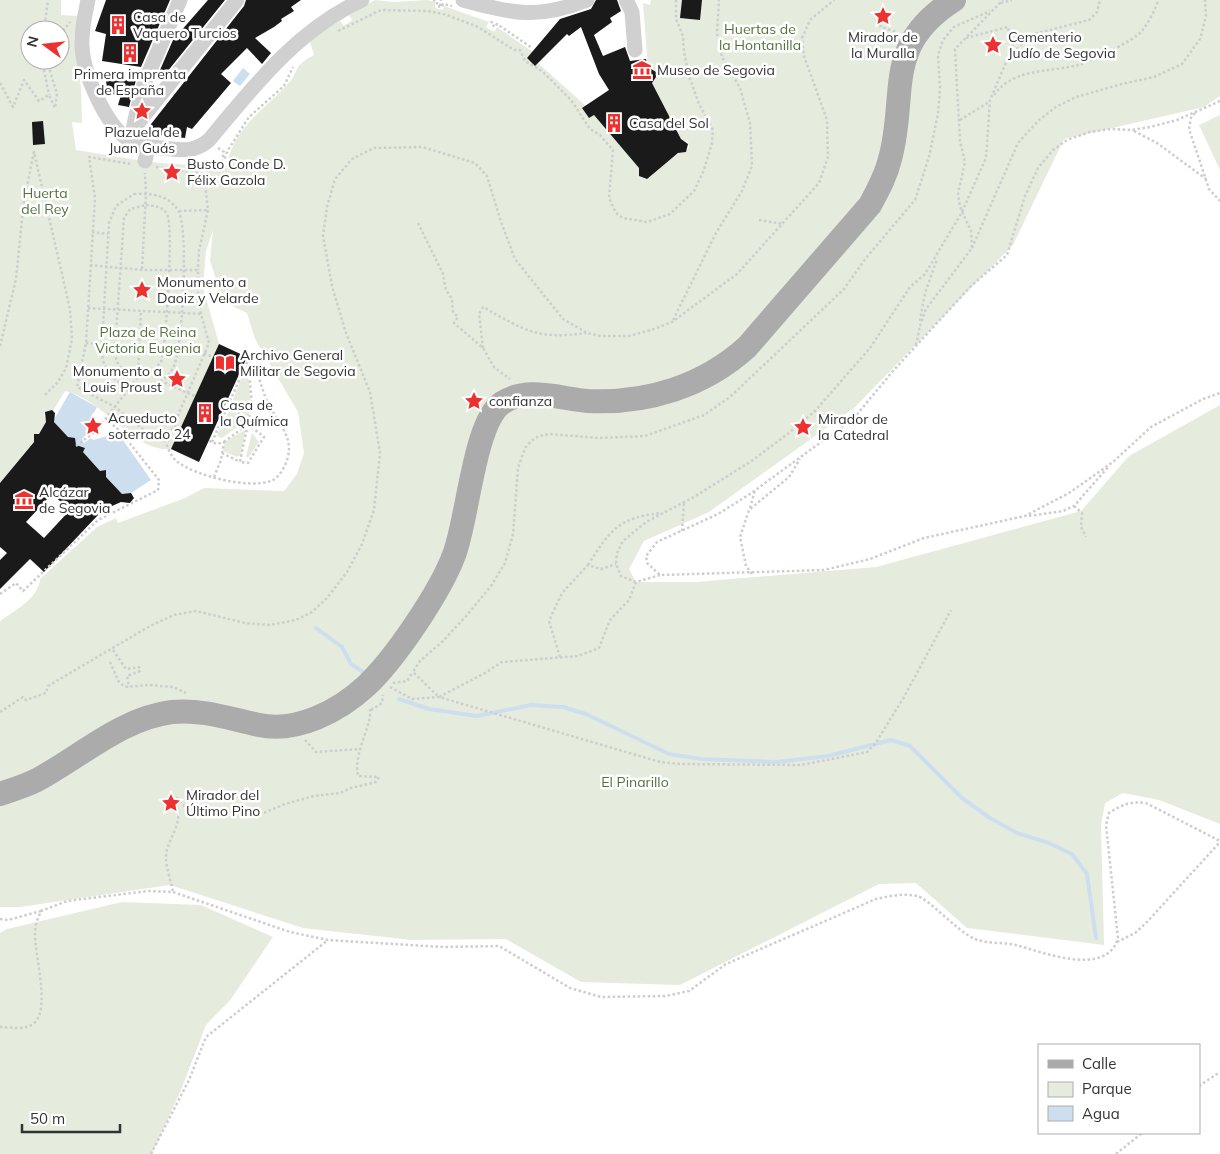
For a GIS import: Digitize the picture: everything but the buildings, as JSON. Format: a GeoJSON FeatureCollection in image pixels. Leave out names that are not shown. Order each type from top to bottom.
{"type":"FeatureCollection","features":[{"type":"Feature","properties":{"kind":"main road"},"geometry":{"type":"LineString","coordinates":[[0,794],[35,781],[125,728],[156,715],[200,712],[258,725],[293,726],[326,713],[374,686],[384,665],[429,602],[453,558],[464,521],[481,436],[492,412],[500,404],[519,395],[610,401],[665,393],[702,379],[733,360],[748,347],[870,205],[882,183],[890,158],[901,71],[905,56],[918,33],[927,22],[954,0]]}},
{"type":"Feature","properties":{"kind":"street"},"geometry":{"type":"LineString","coordinates":[[88,0],[82,44],[86,74],[114,124],[131,134],[145,158],[188,151],[205,144],[263,75],[299,40],[341,11],[362,0]]}},
{"type":"Feature","properties":{"kind":"street"},"geometry":{"type":"LineString","coordinates":[[131,134],[144,84],[180,0]]}},
{"type":"Feature","properties":{"kind":"street"},"geometry":{"type":"LineString","coordinates":[[131,134],[193,53],[237,0]]}},
{"type":"Feature","properties":{"kind":"street"},"geometry":{"type":"LineString","coordinates":[[463,0],[511,12],[533,14],[568,8],[586,0]]}},
{"type":"Feature","properties":{"kind":"street"},"geometry":{"type":"LineString","coordinates":[[626,0],[632,12],[636,50]]}},
{"type":"Feature","properties":{"kind":"path"},"geometry":{"type":"LineString","coordinates":[[45,20],[48,0]]}},
{"type":"Feature","properties":{"kind":"path"},"geometry":{"type":"LineString","coordinates":[[440,6],[441,0]]}},
{"type":"Feature","properties":{"kind":"path"},"geometry":{"type":"LineString","coordinates":[[336,32],[381,10],[428,11],[447,15],[478,27],[514,50],[520,50],[525,61],[542,71],[571,100],[590,129],[600,135],[613,150],[609,198],[616,213],[623,218],[647,222],[670,214],[694,191],[704,170],[712,143],[713,130],[699,104],[689,76],[683,36],[676,19],[676,0]]}},
{"type":"Feature","properties":{"kind":"path"},"geometry":{"type":"LineString","coordinates":[[672,322],[716,233],[742,191],[752,166],[750,123],[740,88],[722,58],[717,33],[719,0]]}},
{"type":"Feature","properties":{"kind":"path"},"geometry":{"type":"LineString","coordinates":[[483,348],[479,314],[483,308],[533,334],[567,336],[587,333],[613,337],[629,336],[672,322],[736,274],[784,224],[819,183],[828,157],[827,120],[804,56],[802,38],[810,20],[834,0]]}},
{"type":"Feature","properties":{"kind":"path"},"geometry":{"type":"LineString","coordinates":[[1000,4],[1003,0]]}},
{"type":"Feature","properties":{"kind":"path"},"geometry":{"type":"LineString","coordinates":[[407,681],[420,661],[467,616],[491,586],[505,563],[513,534],[518,468],[525,448],[531,441],[538,436],[549,434],[599,438],[644,436],[704,415],[730,397],[844,290],[866,258],[915,200],[929,157],[938,114],[940,89],[938,55],[943,40],[954,27],[1012,0]]}},
{"type":"Feature","properties":{"kind":"path"},"geometry":{"type":"LineString","coordinates":[[1007,60],[1030,35],[1089,20],[1097,12],[1100,0]]}},
{"type":"Feature","properties":{"kind":"path"},"geometry":{"type":"LineString","coordinates":[[959,120],[986,105],[1000,87],[1022,74],[1079,65],[1110,51],[1142,32],[1158,0]]}},
{"type":"Feature","properties":{"kind":"path"},"geometry":{"type":"LineString","coordinates":[[920,326],[926,309],[972,248],[1018,143],[1039,120],[1056,107],[1076,97],[1154,77],[1182,64],[1200,39],[1206,16],[1205,0]]}},
{"type":"Feature","properties":{"kind":"path"},"geometry":{"type":"LineString","coordinates":[[972,248],[971,231],[962,212],[958,194],[965,162],[960,141],[955,49],[980,26],[990,11]]}},
{"type":"Feature","properties":{"kind":"path"},"geometry":{"type":"LineString","coordinates":[[878,15],[881,27],[903,34]]}},
{"type":"Feature","properties":{"kind":"path"},"geometry":{"type":"LineString","coordinates":[[493,26],[495,22]]}},
{"type":"Feature","properties":{"kind":"path"},"geometry":{"type":"LineString","coordinates":[[965,38],[1008,27],[1009,32],[1016,36],[990,100],[986,158],[962,212],[940,252],[925,274],[910,287],[870,348],[815,411],[753,460],[684,503],[646,522],[623,541],[617,552],[616,564],[621,576],[636,582],[660,576],[824,570],[870,559],[924,538],[1025,516],[1063,511],[1074,506],[1112,462]]}},
{"type":"Feature","properties":{"kind":"path"},"geometry":{"type":"LineString","coordinates":[[224,152],[221,168],[228,150],[249,117],[284,86],[295,64]]}},
{"type":"Feature","properties":{"kind":"path"},"geometry":{"type":"LineString","coordinates":[[44,70],[49,95],[55,108],[57,94],[50,70]]}},
{"type":"Feature","properties":{"kind":"path"},"geometry":{"type":"LineString","coordinates":[[0,83],[14,108],[24,80],[39,101],[49,95]]}},
{"type":"Feature","properties":{"kind":"path"},"geometry":{"type":"LineString","coordinates":[[660,576],[647,564],[646,556],[649,548],[657,542],[718,514],[755,490],[854,418],[971,286],[1007,255],[1025,196],[1038,168],[1053,150],[1067,140],[1090,132],[1111,129],[1132,130],[1177,120],[1220,101]]}},
{"type":"Feature","properties":{"kind":"path"},"geometry":{"type":"LineString","coordinates":[[1196,112],[1191,118],[1189,129],[1209,189],[1220,201]]}},
{"type":"Feature","properties":{"kind":"path"},"geometry":{"type":"LineString","coordinates":[[1132,130],[1157,143],[1206,180]]}},
{"type":"Feature","properties":{"kind":"path"},"geometry":{"type":"LineString","coordinates":[[0,712],[23,697],[26,700],[46,693],[48,686],[113,650],[150,626],[174,615],[196,611],[245,623],[270,625],[296,620],[312,612],[338,586],[362,544],[374,510],[380,453],[370,392],[346,333],[332,286],[323,236],[327,206],[335,179],[352,159],[374,148],[422,147],[475,163],[487,176],[516,259],[562,319],[587,333]]}},
{"type":"Feature","properties":{"kind":"path"},"geometry":{"type":"LineString","coordinates":[[0,346],[16,279],[24,200],[34,152],[70,310],[72,329],[72,339],[66,368],[58,382],[44,396]]}},
{"type":"Feature","properties":{"kind":"path"},"geometry":{"type":"LineString","coordinates":[[89,157],[145,158],[204,174],[208,210],[199,251],[198,303],[209,343],[174,426],[165,440],[153,438],[115,407],[76,387],[86,344],[95,198],[89,157]]}},
{"type":"Feature","properties":{"kind":"path"},"geometry":{"type":"LineString","coordinates":[[142,270],[146,206],[145,158]]}},
{"type":"Feature","properties":{"kind":"path"},"geometry":{"type":"LineString","coordinates":[[134,194],[146,194],[164,198],[179,211],[183,224],[184,270],[182,313],[176,361],[168,375],[160,381],[148,387],[130,387],[115,380],[106,368],[102,344],[108,234],[112,213],[116,206],[134,194]]}},
{"type":"Feature","properties":{"kind":"path"},"geometry":{"type":"LineString","coordinates":[[76,446],[106,419],[138,377],[152,372],[161,362],[166,312],[169,231],[167,215],[160,208],[146,206],[130,209],[124,218],[114,356],[125,372],[138,377]]}},
{"type":"Feature","properties":{"kind":"path"},"geometry":{"type":"LineString","coordinates":[[179,211],[208,210]]}},
{"type":"Feature","properties":{"kind":"path"},"geometry":{"type":"LineString","coordinates":[[760,220],[784,224]]}},
{"type":"Feature","properties":{"kind":"path"},"geometry":{"type":"LineString","coordinates":[[418,223],[444,274],[446,290],[452,299],[453,312],[458,317],[454,323],[483,348],[494,367],[514,382]]}},
{"type":"Feature","properties":{"kind":"path"},"geometry":{"type":"LineString","coordinates":[[92,232],[108,234]]}},
{"type":"Feature","properties":{"kind":"path"},"geometry":{"type":"LineString","coordinates":[[915,347],[925,293],[940,252]]}},
{"type":"Feature","properties":{"kind":"path"},"geometry":{"type":"LineString","coordinates":[[90,265],[142,270],[198,270]]}},
{"type":"Feature","properties":{"kind":"path"},"geometry":{"type":"LineString","coordinates":[[88,308],[202,314]]}},
{"type":"Feature","properties":{"kind":"path"},"geometry":{"type":"LineString","coordinates":[[138,377],[141,311]]}},
{"type":"Feature","properties":{"kind":"path"},"geometry":{"type":"LineString","coordinates":[[86,344],[102,344]]}},
{"type":"Feature","properties":{"kind":"path"},"geometry":{"type":"LineString","coordinates":[[204,353],[213,357]]}},
{"type":"Feature","properties":{"kind":"path"},"geometry":{"type":"LineString","coordinates":[[240,462],[248,424],[252,404],[248,360],[230,403],[210,441],[216,444],[224,442],[248,424]]}},
{"type":"Feature","properties":{"kind":"path"},"geometry":{"type":"LineString","coordinates":[[165,440],[172,455],[178,462],[223,480],[255,483],[270,481],[276,478],[286,462],[289,450],[287,438],[266,399],[254,365]]}},
{"type":"Feature","properties":{"kind":"path"},"geometry":{"type":"LineString","coordinates":[[160,381],[195,396]]}},
{"type":"Feature","properties":{"kind":"path"},"geometry":{"type":"LineString","coordinates":[[1025,516],[1069,493],[1112,462],[1151,427],[1203,399],[1220,393]]}},
{"type":"Feature","properties":{"kind":"path"},"geometry":{"type":"LineString","coordinates":[[222,453],[240,462],[248,463],[264,437],[248,424],[230,403]]}},
{"type":"Feature","properties":{"kind":"path"},"geometry":{"type":"LineString","coordinates":[[0,594],[16,582],[23,591],[98,520],[158,490],[159,480],[120,431],[106,419]]}},
{"type":"Feature","properties":{"kind":"path"},"geometry":{"type":"LineString","coordinates":[[174,426],[180,429]]}},
{"type":"Feature","properties":{"kind":"path"},"geometry":{"type":"LineString","coordinates":[[214,476],[224,442]]}},
{"type":"Feature","properties":{"kind":"path"},"geometry":{"type":"LineString","coordinates":[[749,510],[789,477],[801,457]]}},
{"type":"Feature","properties":{"kind":"path"},"geometry":{"type":"LineString","coordinates":[[752,574],[746,566],[740,537],[755,490]]}},
{"type":"Feature","properties":{"kind":"path"},"geometry":{"type":"LineString","coordinates":[[682,531],[684,503]]}},
{"type":"Feature","properties":{"kind":"path"},"geometry":{"type":"LineString","coordinates":[[1074,506],[1082,513],[1080,527],[1086,537]]}},
{"type":"Feature","properties":{"kind":"path"},"geometry":{"type":"LineString","coordinates":[[560,658],[550,621],[562,594],[588,565],[608,536],[621,523],[636,516],[666,513]]}},
{"type":"Feature","properties":{"kind":"path"},"geometry":{"type":"LineString","coordinates":[[588,565],[601,569],[616,564]]}},
{"type":"Feature","properties":{"kind":"path"},"geometry":{"type":"LineString","coordinates":[[439,697],[502,662],[578,656],[599,648],[610,620],[629,600],[636,582]]}},
{"type":"Feature","properties":{"kind":"path"},"geometry":{"type":"LineString","coordinates":[[173,892],[166,856],[176,829],[178,816],[175,803],[171,798],[177,798],[186,808],[208,815],[240,810],[259,815],[285,804],[314,796],[340,793],[350,788],[376,782],[379,776],[358,776],[359,749],[371,710],[374,686],[412,699],[439,697],[660,762],[750,765],[809,763],[867,752],[875,744],[904,697],[951,610]]}},
{"type":"Feature","properties":{"kind":"path"},"geometry":{"type":"LineString","coordinates":[[110,662],[119,682],[129,688],[127,676],[140,671],[139,667],[126,669],[113,650]]}},
{"type":"Feature","properties":{"kind":"path"},"geometry":{"type":"LineString","coordinates":[[413,672],[439,697]]}},
{"type":"Feature","properties":{"kind":"path"},"geometry":{"type":"LineString","coordinates":[[293,726],[316,752],[359,749]]}},
{"type":"Feature","properties":{"kind":"path"},"geometry":{"type":"LineString","coordinates":[[0,918],[8,920],[68,901],[148,891],[173,892],[290,932],[328,940],[443,947],[500,946],[570,988],[601,997],[665,996],[689,991],[726,964],[876,898],[893,896],[919,896],[958,929],[976,940],[1015,945],[1057,958],[1094,959],[1112,950],[1117,942],[1135,933],[1147,922],[1220,842],[1146,804],[1137,802],[1121,805],[1109,813],[1106,825],[1117,942]]}},
{"type":"Feature","properties":{"kind":"path"},"geometry":{"type":"LineString","coordinates":[[0,1027],[22,1028],[35,1023],[39,1017],[40,978],[34,934],[36,922],[41,911]]}},
{"type":"Feature","properties":{"kind":"path"},"geometry":{"type":"LineString","coordinates":[[151,1154],[189,1080],[206,1037],[328,940]]}},
{"type":"Feature","properties":{"kind":"path"},"geometry":{"type":"LineString","coordinates":[[1200,1085],[1220,1072]]}},
{"type":"Feature","properties":{"kind":"path"},"geometry":{"type":"LineString","coordinates":[[1116,1154],[1141,1134]]}},
{"type":"Feature","properties":{"kind":"green space"},"geometry":{"type":"Polygon","coordinates":[[[0,0],[61,0],[61,15],[78,16],[74,38],[81,88],[82,123],[72,122],[76,150],[150,162],[226,168],[235,142],[249,122],[287,85],[299,66],[314,55],[310,42],[320,32],[340,21],[344,26],[352,20],[349,15],[375,0],[393,2],[427,0],[435,2],[435,8],[443,10],[444,6],[489,22],[486,27],[494,32],[497,27],[533,52],[527,58],[538,63],[586,106],[582,109],[589,117],[594,115],[639,168],[639,176],[645,179],[679,153],[686,152],[689,147],[688,142],[682,140],[651,81],[657,75],[654,70],[648,68],[643,3],[650,5],[651,0],[1220,0],[1220,96],[1204,107],[1064,139],[1013,245],[854,408],[709,512],[644,541],[629,569],[636,582],[696,582],[876,567],[1081,511],[1129,456],[1220,405],[1220,824],[1159,800],[1123,793],[1105,803],[1101,825],[1104,945],[967,928],[916,883],[879,884],[680,985],[581,982],[506,939],[411,940],[303,928],[170,885],[20,907],[0,907],[0,621],[31,598],[39,586],[40,579],[97,527],[116,518],[118,523],[185,498],[204,488],[284,491],[297,474],[304,453],[298,412],[255,339],[247,313],[222,301],[210,260],[213,230],[206,251],[203,287],[219,344],[171,449],[157,448],[144,443],[92,404],[79,396],[65,391],[53,411],[45,412],[44,416],[47,421],[35,440],[0,483],[0,0]]]}},
{"type":"Feature","properties":{"kind":"green space"},"geometry":{"type":"Polygon","coordinates":[[[1220,115],[1220,170],[1199,125],[1220,115]]]}},
{"type":"Feature","properties":{"kind":"green space"},"geometry":{"type":"Polygon","coordinates":[[[247,364],[251,404],[248,418],[232,402],[247,364]]]}},
{"type":"Feature","properties":{"kind":"green space"},"geometry":{"type":"Polygon","coordinates":[[[231,407],[243,420],[243,423],[222,438],[219,437],[217,435],[231,407]]]}},
{"type":"Feature","properties":{"kind":"green space"},"geometry":{"type":"Polygon","coordinates":[[[246,429],[241,455],[237,457],[223,451],[225,442],[246,429]]]}},
{"type":"Feature","properties":{"kind":"green space"},"geometry":{"type":"Polygon","coordinates":[[[252,433],[259,442],[248,458],[246,456],[252,433]]]}},
{"type":"Feature","properties":{"kind":"green space"},"geometry":{"type":"Polygon","coordinates":[[[122,902],[201,905],[273,937],[231,999],[206,1025],[181,1090],[152,1154],[0,1154],[0,933],[7,929],[122,902]]]}},
{"type":"Feature","properties":{"kind":"water"},"geometry":{"type":"Polygon","coordinates":[[[243,68],[250,74],[240,86],[233,81],[243,68]]]}},
{"type":"Feature","properties":{"kind":"water"},"geometry":{"type":"Polygon","coordinates":[[[70,392],[97,407],[85,431],[87,434],[82,439],[84,443],[91,438],[93,440],[118,433],[151,480],[131,493],[123,495],[104,475],[105,470],[101,472],[82,451],[84,447],[79,449],[53,421],[70,392]]]}},
{"type":"Feature","properties":{"kind":"waterway"},"geometry":{"type":"LineString","coordinates":[[316,628],[342,647],[351,664],[363,672]]}},
{"type":"Feature","properties":{"kind":"waterway"},"geometry":{"type":"LineString","coordinates":[[399,699],[429,709],[477,716],[531,705],[563,707],[586,714],[669,754],[702,759],[777,762],[828,756],[891,740],[910,746],[962,798],[990,818],[1017,833],[1049,843],[1072,854],[1087,874],[1096,938]]}},
{"type":"Feature","properties":{"kind":"place","name":"Mirador de la Muralla"},"geometry":{"type":"Point","coordinates":[883,16]}},
{"type":"Feature","properties":{"kind":"place","name":"Casa de Vaquero Turcios"},"geometry":{"type":"Point","coordinates":[118,25]}},
{"type":"Feature","properties":{"kind":"place","name":"Cementerio Judío de Segovia"},"geometry":{"type":"Point","coordinates":[993,45]}},
{"type":"Feature","properties":{"kind":"place","name":"Primera imprenta de España"},"geometry":{"type":"Point","coordinates":[130,53]}},
{"type":"Feature","properties":{"kind":"place","name":"Museo de Segovia"},"geometry":{"type":"Point","coordinates":[642,70]}},
{"type":"Feature","properties":{"kind":"place","name":"Plazuela de Juan Guás"},"geometry":{"type":"Point","coordinates":[142,111]}},
{"type":"Feature","properties":{"kind":"place","name":"Casa del Sol"},"geometry":{"type":"Point","coordinates":[614,123]}},
{"type":"Feature","properties":{"kind":"place","name":"Busto Conde D. Félix Gazola"},"geometry":{"type":"Point","coordinates":[172,172]}},
{"type":"Feature","properties":{"kind":"place","name":"Monumento a Daoiz y Velarde"},"geometry":{"type":"Point","coordinates":[142,290]}},
{"type":"Feature","properties":{"kind":"place","name":"Archivo General Militar de Segovia"},"geometry":{"type":"Point","coordinates":[225,363]}},
{"type":"Feature","properties":{"kind":"place","name":"Monumento a Louis Proust"},"geometry":{"type":"Point","coordinates":[177,379]}},
{"type":"Feature","properties":{"kind":"place","name":"confianza"},"geometry":{"type":"Point","coordinates":[474,401]}},
{"type":"Feature","properties":{"kind":"place","name":"Casa de la Química"},"geometry":{"type":"Point","coordinates":[205,413]}},
{"type":"Feature","properties":{"kind":"place","name":"Acueducto soterrado 24"},"geometry":{"type":"Point","coordinates":[93,426]}},
{"type":"Feature","properties":{"kind":"place","name":"Mirador de la Catedral"},"geometry":{"type":"Point","coordinates":[803,427]}},
{"type":"Feature","properties":{"kind":"place","name":"Alcázar de Segovia"},"geometry":{"type":"Point","coordinates":[24,500]}},
{"type":"Feature","properties":{"kind":"place","name":"Mirador del Último Pino"},"geometry":{"type":"Point","coordinates":[171,803]}},
{"type":"Feature","properties":{"kind":"park label","name":"Huertas de la Hontanilla"},"geometry":{"type":"Point","coordinates":[760,38]}},
{"type":"Feature","properties":{"kind":"park label","name":"Huerta del Rey"},"geometry":{"type":"Point","coordinates":[45,202]}},
{"type":"Feature","properties":{"kind":"park label","name":"Plaza de Reina Victoria Eugenia"},"geometry":{"type":"Point","coordinates":[148,340]}},
{"type":"Feature","properties":{"kind":"park label","name":"El Pinarillo"},"geometry":{"type":"Point","coordinates":[635,782]}}]}
